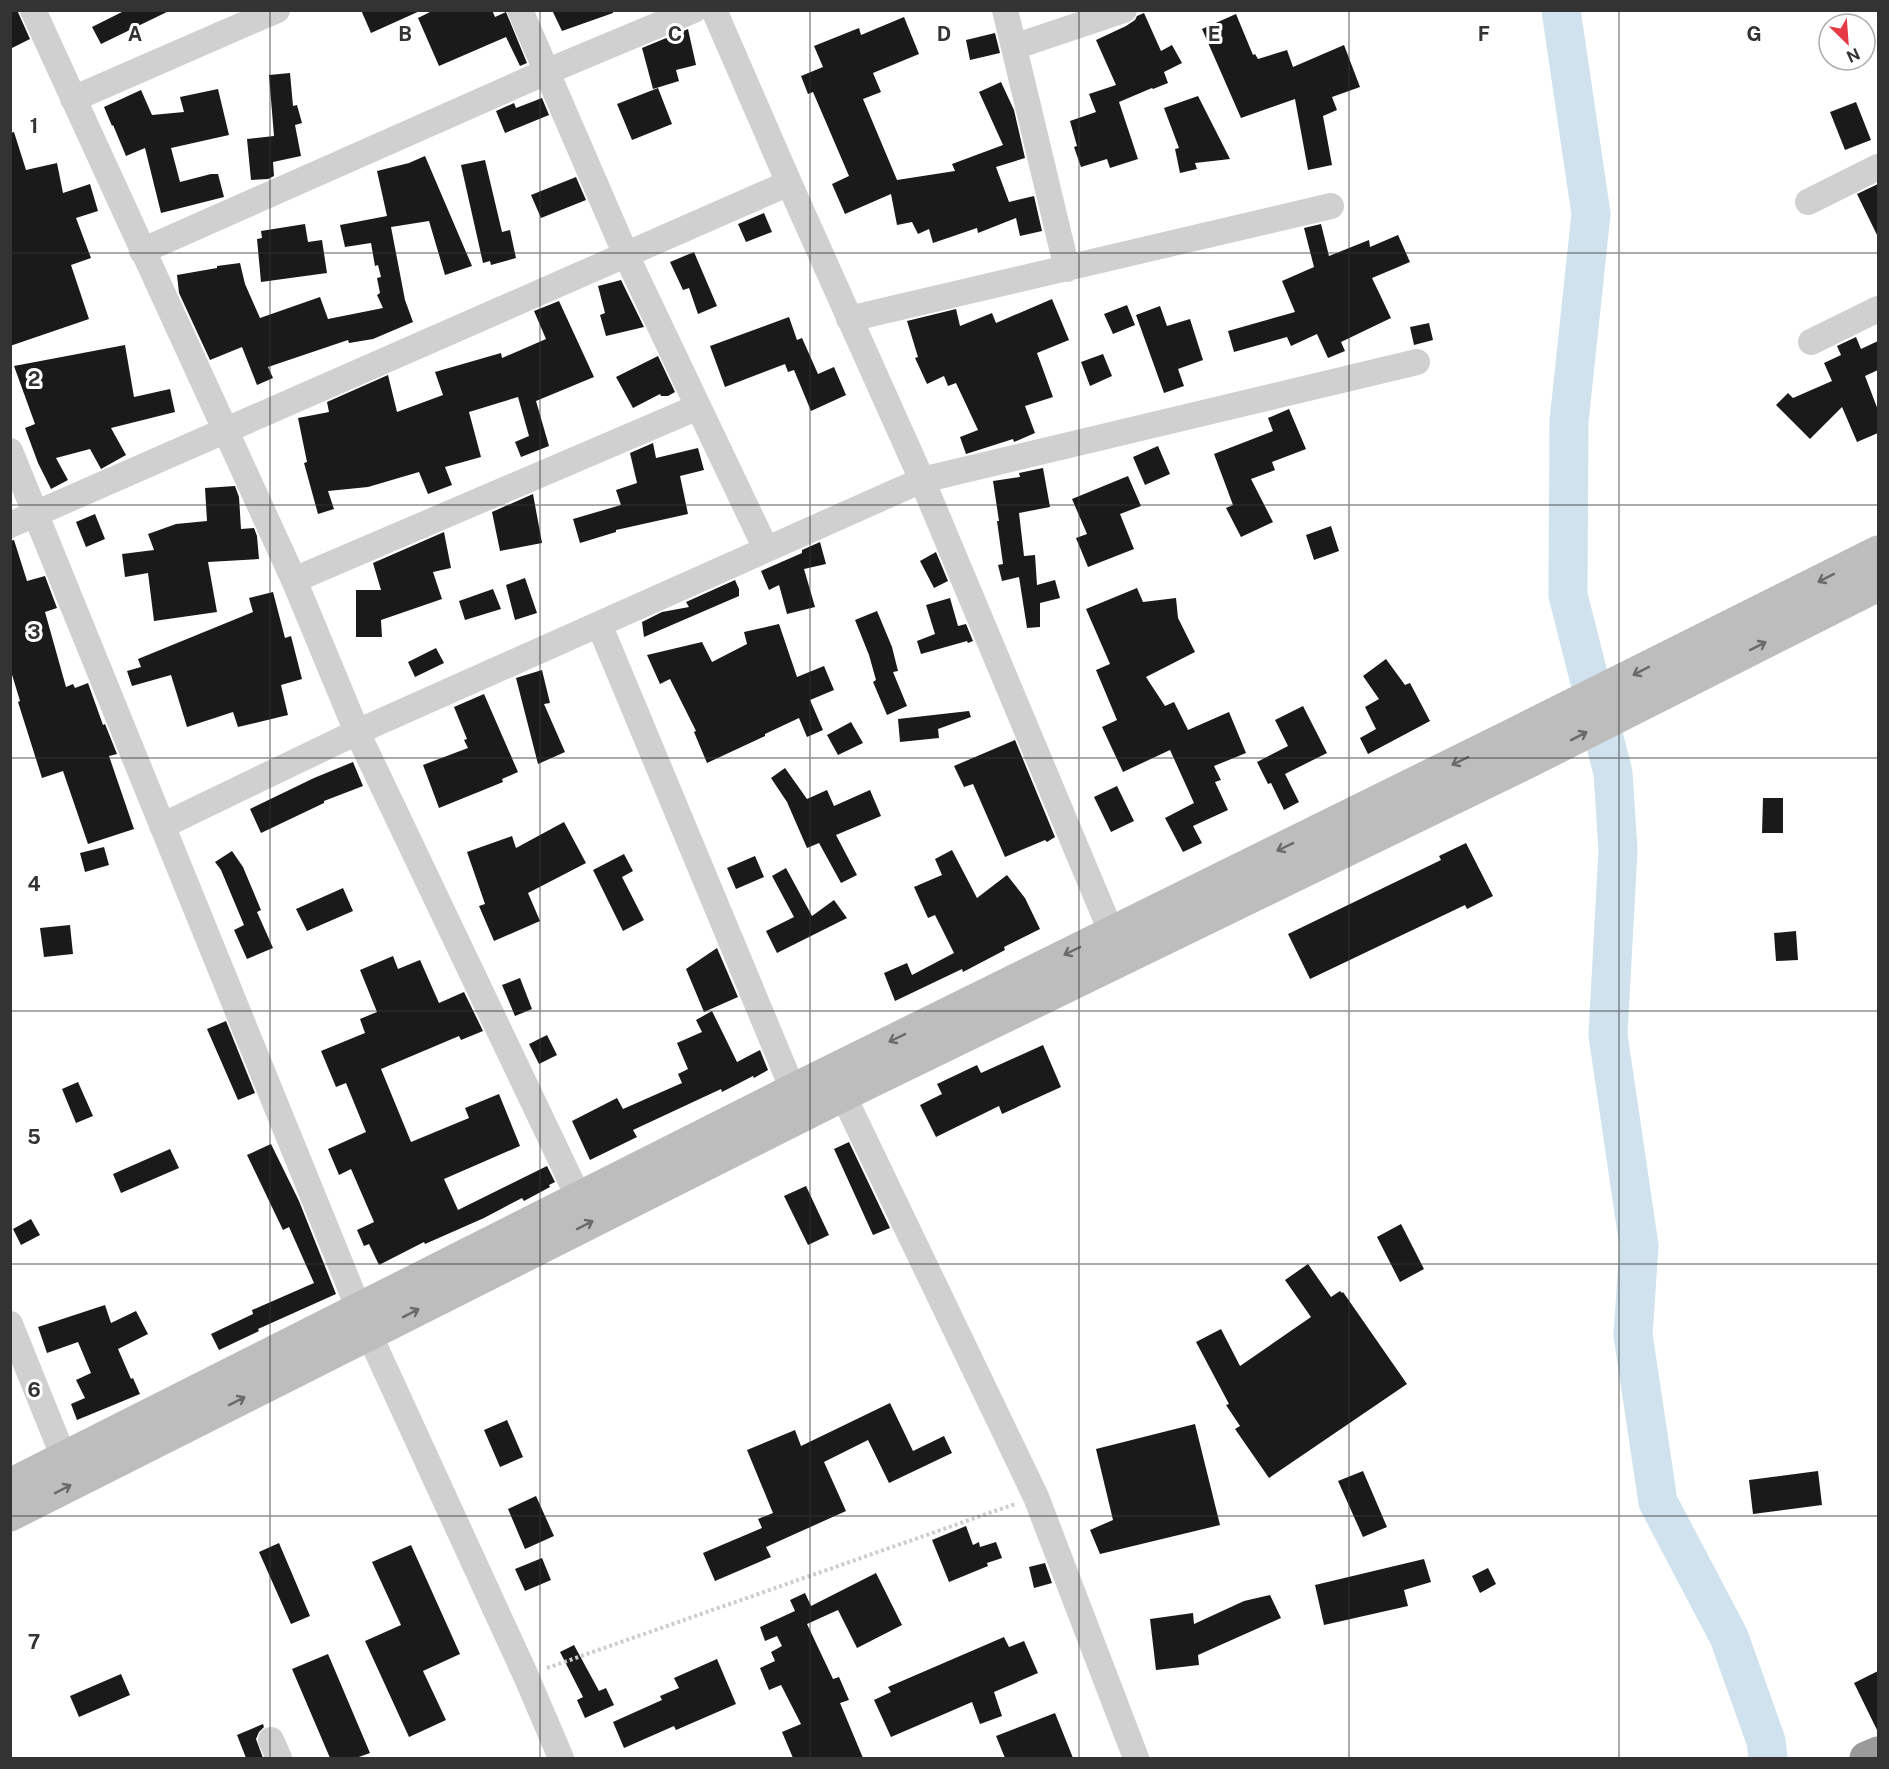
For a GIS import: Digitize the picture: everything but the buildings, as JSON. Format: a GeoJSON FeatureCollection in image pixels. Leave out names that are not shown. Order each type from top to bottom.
{"type":"FeatureCollection","features":[{"type":"Feature","properties":{"kind":"highway"},"geometry":{"type":"LineString","coordinates":[[1866,1758],[1878,1753]]}},
{"type":"Feature","properties":{"kind":"main road"},"geometry":{"type":"LineString","coordinates":[[10,1515],[364,1322],[579,1198],[793,1090],[1117,946],[1519,749],[1700,658],[1878,552]]}},
{"type":"Feature","properties":{"kind":"main road"},"geometry":{"type":"LineString","coordinates":[[1700,658],[1878,585]]}},
{"type":"Feature","properties":{"kind":"main road"},"geometry":{"type":"LineString","coordinates":[[10,1485],[64,1458],[364,1322],[843,1095],[1117,946]]}},
{"type":"Feature","properties":{"kind":"street"},"geometry":{"type":"LineString","coordinates":[[33,10],[294,580],[357,732],[579,1198]]}},
{"type":"Feature","properties":{"kind":"street"},"geometry":{"type":"LineString","coordinates":[[73,99],[277,10]]}},
{"type":"Feature","properties":{"kind":"street"},"geometry":{"type":"LineString","coordinates":[[520,10],[626,255],[766,549]]}},
{"type":"Feature","properties":{"kind":"street"},"geometry":{"type":"LineString","coordinates":[[142,251],[546,72],[694,10]]}},
{"type":"Feature","properties":{"kind":"street"},"geometry":{"type":"LineString","coordinates":[[714,10],[922,480],[1117,946]]}},
{"type":"Feature","properties":{"kind":"street"},"geometry":{"type":"LineString","coordinates":[[1005,10],[1067,269]]}},
{"type":"Feature","properties":{"kind":"street"},"geometry":{"type":"LineString","coordinates":[[1014,47],[1124,10]]}},
{"type":"Feature","properties":{"kind":"street"},"geometry":{"type":"LineString","coordinates":[[1808,202],[1878,167]]}},
{"type":"Feature","properties":{"kind":"street"},"geometry":{"type":"LineString","coordinates":[[10,525],[789,183]]}},
{"type":"Feature","properties":{"kind":"street"},"geometry":{"type":"LineString","coordinates":[[849,319],[1331,206]]}},
{"type":"Feature","properties":{"kind":"street"},"geometry":{"type":"LineString","coordinates":[[1811,342],[1878,309]]}},
{"type":"Feature","properties":{"kind":"street"},"geometry":{"type":"LineString","coordinates":[[162,826],[357,732],[922,480],[1417,362]]}},
{"type":"Feature","properties":{"kind":"street"},"geometry":{"type":"LineString","coordinates":[[294,580],[698,406]]}},
{"type":"Feature","properties":{"kind":"street"},"geometry":{"type":"LineString","coordinates":[[10,451],[364,1322],[526,1676],[561,1758]]}},
{"type":"Feature","properties":{"kind":"street"},"geometry":{"type":"LineString","coordinates":[[599,624],[793,1090]]}},
{"type":"Feature","properties":{"kind":"street"},"geometry":{"type":"LineString","coordinates":[[843,1095],[1036,1497],[1136,1758]]}},
{"type":"Feature","properties":{"kind":"street"},"geometry":{"type":"LineString","coordinates":[[10,1324],[64,1458]]}},
{"type":"Feature","properties":{"kind":"path"},"geometry":{"type":"LineString","coordinates":[[526,1676],[1036,1497]]}},
{"type":"Feature","properties":{"kind":"waterway"},"geometry":{"type":"LineString","coordinates":[[1561,10],[1591,214],[1569,421],[1568,595],[1613,773],[1618,850],[1608,1035],[1639,1246],[1633,1335],[1658,1502],[1729,1637],[1766,1741],[1768,1758]]}}]}
